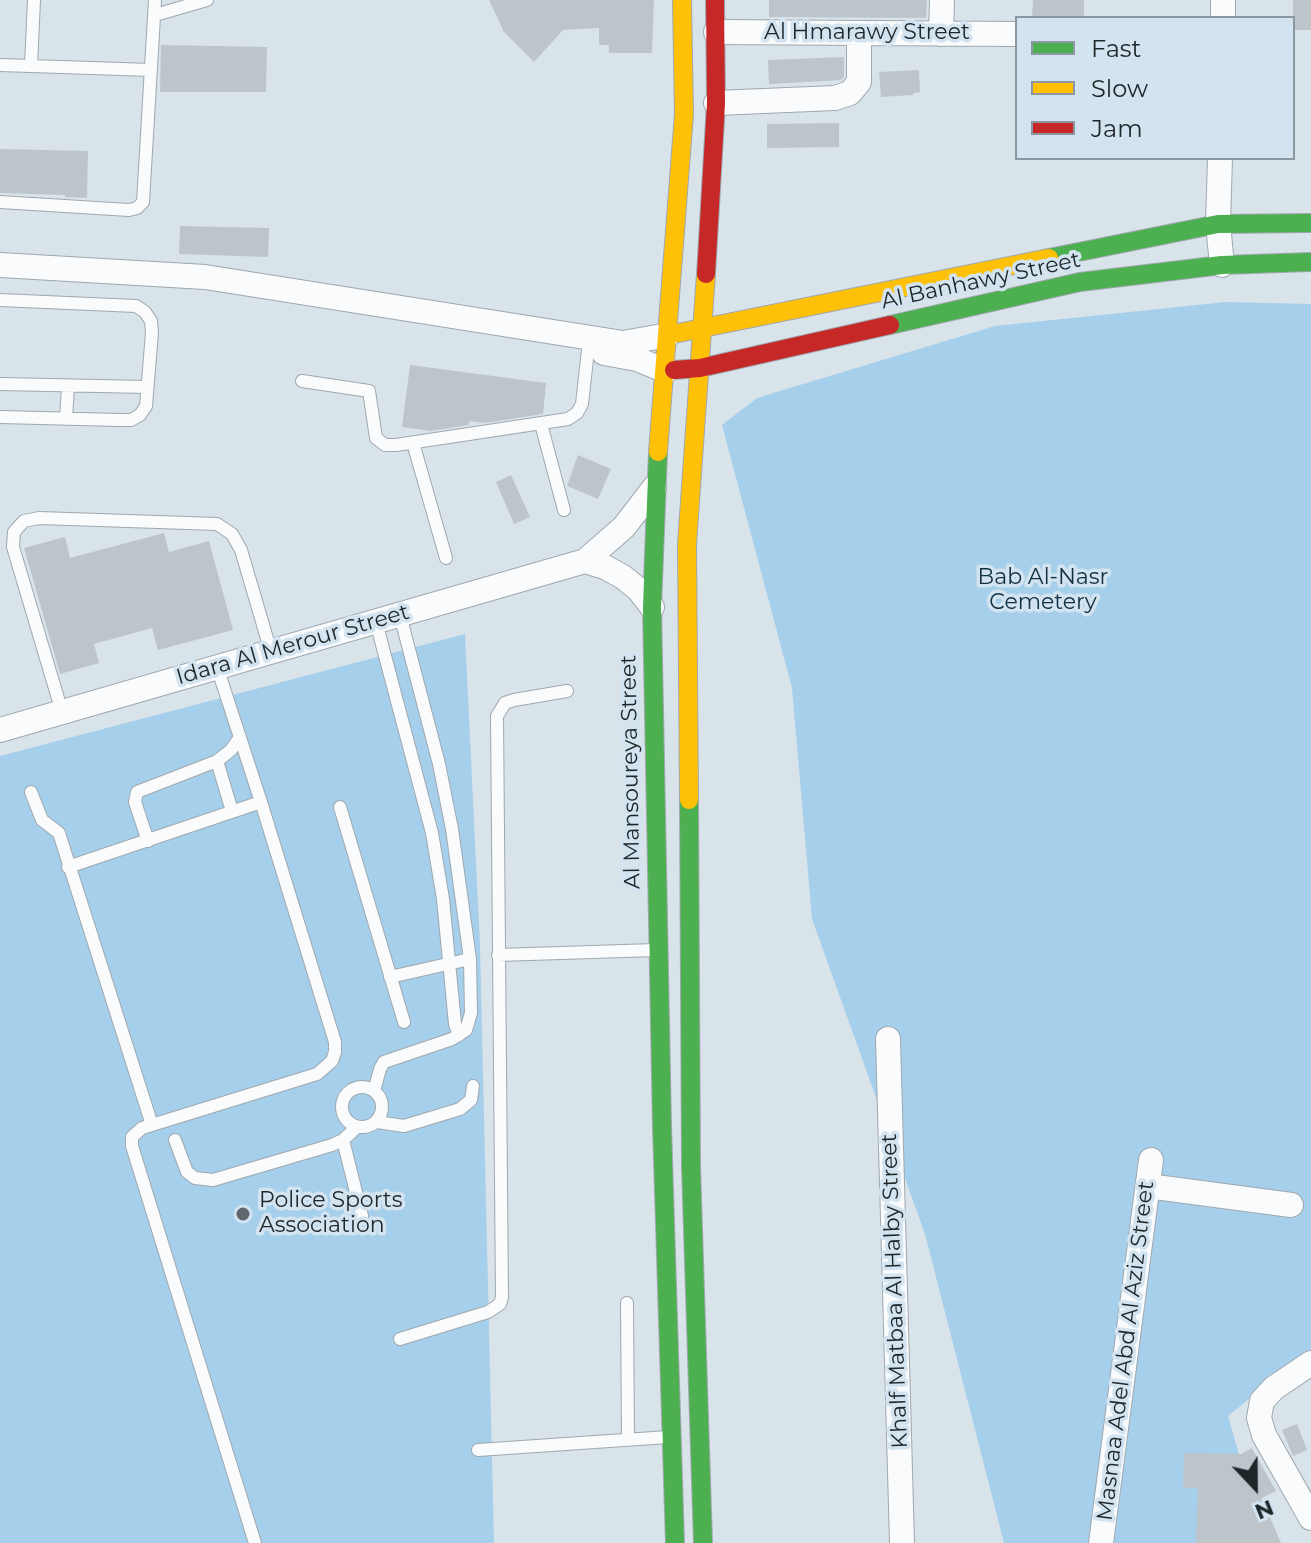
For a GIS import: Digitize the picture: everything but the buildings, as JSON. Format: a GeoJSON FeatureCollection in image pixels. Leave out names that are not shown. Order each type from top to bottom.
{"type":"FeatureCollection","features":[{"type":"Feature","properties":{"kind":"main road","name":"Al Mansoureya Street"},"geometry":{"type":"LineString","coordinates":[[675,1543],[652,607],[656,485],[684,114],[682,0]]}},
{"type":"Feature","properties":{"kind":"main road"},"geometry":{"type":"LineString","coordinates":[[703,1543],[691,1167],[687,544],[716,103],[715,0]]}},
{"type":"Feature","properties":{"kind":"main road","name":"Al Banhawy Street"},"geometry":{"type":"LineString","coordinates":[[668,335],[1218,224],[1311,223]]}},
{"type":"Feature","properties":{"kind":"main road","name":"Al Banhawy Street"},"geometry":{"type":"LineString","coordinates":[[666,371],[700,368],[1080,282],[1222,265],[1311,262]]}},
{"type":"Feature","properties":{"kind":"main road"},"geometry":{"type":"LineString","coordinates":[[653,544],[687,544]]}},
{"type":"Feature","properties":{"kind":"main road"},"geometry":{"type":"LineString","coordinates":[[660,950],[690,951]]}},
{"type":"Feature","properties":{"kind":"main road"},"geometry":{"type":"LineString","coordinates":[[671,1436],[699,1437]]}},
{"type":"Feature","properties":{"kind":"street"},"geometry":{"type":"LineString","coordinates":[[941,34],[942,0]]}},
{"type":"Feature","properties":{"kind":"street","name":"Al Hmarawy Street"},"geometry":{"type":"LineString","coordinates":[[716,32],[1015,34]]}},
{"type":"Feature","properties":{"kind":"street"},"geometry":{"type":"LineString","coordinates":[[716,103],[835,98],[850,93],[859,82],[859,33]]}},
{"type":"Feature","properties":{"kind":"street"},"geometry":{"type":"LineString","coordinates":[[1220,160],[1218,224],[1222,265]]}},
{"type":"Feature","properties":{"kind":"street"},"geometry":{"type":"LineString","coordinates":[[0,265],[205,277],[623,343],[668,335]]}},
{"type":"Feature","properties":{"kind":"street"},"geometry":{"type":"LineString","coordinates":[[171,276],[185,286],[220,296],[622,355],[666,371]]}},
{"type":"Feature","properties":{"kind":"street","name":"Idara Al Merour Street"},"geometry":{"type":"LineString","coordinates":[[0,730],[585,561],[624,527],[656,485]]}},
{"type":"Feature","properties":{"kind":"street"},"geometry":{"type":"LineString","coordinates":[[585,561],[623,577],[639,590],[652,607]]}},
{"type":"Feature","properties":{"kind":"street","name":"Khalf Matbaa Al Halby Street"},"geometry":{"type":"LineString","coordinates":[[888,1039],[902,1543]]}},
{"type":"Feature","properties":{"kind":"street","name":"Masnaa Adel Abd Al Aziz Street"},"geometry":{"type":"LineString","coordinates":[[1101,1543],[1151,1160]]}},
{"type":"Feature","properties":{"kind":"street"},"geometry":{"type":"LineString","coordinates":[[1148,1186],[1291,1205]]}},
{"type":"Feature","properties":{"kind":"street"},"geometry":{"type":"LineString","coordinates":[[1311,1363],[1274,1388],[1262,1401],[1259,1418],[1264,1435],[1311,1518]]}},
{"type":"Feature","properties":{"kind":"lane"},"geometry":{"type":"LineString","coordinates":[[31,66],[34,0]]}},
{"type":"Feature","properties":{"kind":"lane"},"geometry":{"type":"LineString","coordinates":[[0,202],[129,210],[143,202],[155,0]]}},
{"type":"Feature","properties":{"kind":"lane"},"geometry":{"type":"LineString","coordinates":[[155,15],[207,0]]}},
{"type":"Feature","properties":{"kind":"lane"},"geometry":{"type":"LineString","coordinates":[[0,65],[151,70]]}},
{"type":"Feature","properties":{"kind":"lane"},"geometry":{"type":"LineString","coordinates":[[0,300],[136,306],[151,321],[152,332],[146,406],[140,415],[131,420],[0,417]]}},
{"type":"Feature","properties":{"kind":"lane"},"geometry":{"type":"LineString","coordinates":[[302,381],[366,388],[372,395],[376,438],[385,445],[413,443],[568,419],[577,413],[582,404],[588,350]]}},
{"type":"Feature","properties":{"kind":"lane"},"geometry":{"type":"LineString","coordinates":[[0,384],[147,387]]}},
{"type":"Feature","properties":{"kind":"lane"},"geometry":{"type":"LineString","coordinates":[[66,419],[68,386]]}},
{"type":"Feature","properties":{"kind":"lane"},"geometry":{"type":"LineString","coordinates":[[541,424],[564,510]]}},
{"type":"Feature","properties":{"kind":"lane"},"geometry":{"type":"LineString","coordinates":[[413,443],[446,558]]}},
{"type":"Feature","properties":{"kind":"lane"},"geometry":{"type":"LineString","coordinates":[[62,712],[13,547],[14,532],[24,521],[55,518],[217,524],[232,534],[241,550],[271,652]]}},
{"type":"Feature","properties":{"kind":"lane"},"geometry":{"type":"LineString","coordinates":[[377,1122],[383,1106],[374,1091],[384,1062],[445,1044],[466,1030],[471,1013],[470,959],[460,880],[439,764],[400,615]]}},
{"type":"Feature","properties":{"kind":"lane"},"geometry":{"type":"LineString","coordinates":[[376,622],[432,833],[443,899],[455,1024],[459,1035]]}},
{"type":"Feature","properties":{"kind":"lane"},"geometry":{"type":"LineString","coordinates":[[217,667],[335,1042],[335,1052],[326,1069],[317,1074],[136,1131],[132,1146],[255,1543]]}},
{"type":"Feature","properties":{"kind":"lane"},"geometry":{"type":"LineString","coordinates":[[400,1339],[488,1312],[500,1304],[502,1297],[497,716],[505,703],[567,691]]}},
{"type":"Feature","properties":{"kind":"lane"},"geometry":{"type":"LineString","coordinates":[[148,841],[135,802],[137,792],[217,761],[231,750],[240,737]]}},
{"type":"Feature","properties":{"kind":"lane"},"geometry":{"type":"LineString","coordinates":[[217,761],[232,811]]}},
{"type":"Feature","properties":{"kind":"lane"},"geometry":{"type":"LineString","coordinates":[[31,792],[42,820],[59,833],[152,1125]]}},
{"type":"Feature","properties":{"kind":"lane"},"geometry":{"type":"LineString","coordinates":[[68,867],[261,802]]}},
{"type":"Feature","properties":{"kind":"lane"},"geometry":{"type":"LineString","coordinates":[[340,807],[404,1022]]}},
{"type":"Feature","properties":{"kind":"lane"},"geometry":{"type":"LineString","coordinates":[[498,955],[660,950]]}},
{"type":"Feature","properties":{"kind":"lane"},"geometry":{"type":"LineString","coordinates":[[390,977],[470,959]]}},
{"type":"Feature","properties":{"kind":"lane"},"geometry":{"type":"LineString","coordinates":[[374,1091],[357,1088],[344,1098],[344,1116],[357,1127],[368,1127],[377,1122],[404,1126],[460,1109],[471,1100],[473,1086]]}},
{"type":"Feature","properties":{"kind":"lane"},"geometry":{"type":"LineString","coordinates":[[175,1140],[187,1172],[203,1181],[343,1140],[357,1127]]}},
{"type":"Feature","properties":{"kind":"lane"},"geometry":{"type":"LineString","coordinates":[[343,1140],[362,1216]]}},
{"type":"Feature","properties":{"kind":"lane"},"geometry":{"type":"LineString","coordinates":[[627,1303],[628,1439]]}},
{"type":"Feature","properties":{"kind":"lane"},"geometry":{"type":"LineString","coordinates":[[478,1450],[671,1436]]}},
{"type":"Feature","properties":{"kind":"green space","name":"Bab Al-Nasr Cemetery"},"geometry":{"type":"Polygon","coordinates":[[[1226,302],[1311,304],[1311,1349],[1228,1416],[1262,1535],[1247,1543],[1004,1543],[925,1234],[812,919],[792,688],[722,425],[757,398],[995,326],[1226,302]]]}},
{"type":"Feature","properties":{"kind":"green space","name":"Police Sports Association"},"geometry":{"type":"Polygon","coordinates":[[[465,634],[480,946],[494,1543],[0,1543],[0,756],[465,634]]]}},
{"type":"Feature","properties":{"kind":"traffic: fast"},"geometry":{"type":"LineString","coordinates":[[1049,258],[1218,224],[1311,223]]}},
{"type":"Feature","properties":{"kind":"traffic: fast"},"geometry":{"type":"LineString","coordinates":[[890,325],[1080,282],[1222,265],[1311,262]]}},
{"type":"Feature","properties":{"kind":"traffic: fast"},"geometry":{"type":"LineString","coordinates":[[658,452],[652,607],[662,1127],[675,1543]]}},
{"type":"Feature","properties":{"kind":"traffic: fast"},"geometry":{"type":"LineString","coordinates":[[689,800],[691,1167],[703,1543]]}},
{"type":"Feature","properties":{"kind":"traffic: slow"},"geometry":{"type":"LineString","coordinates":[[658,452],[684,114],[682,0]]}},
{"type":"Feature","properties":{"kind":"traffic: slow"},"geometry":{"type":"LineString","coordinates":[[678,333],[1049,258]]}},
{"type":"Feature","properties":{"kind":"traffic: slow"},"geometry":{"type":"LineString","coordinates":[[689,800],[687,544],[706,274]]}},
{"type":"Feature","properties":{"kind":"traffic: jam"},"geometry":{"type":"LineString","coordinates":[[706,274],[716,103],[715,0]]}},
{"type":"Feature","properties":{"kind":"traffic: jam"},"geometry":{"type":"LineString","coordinates":[[674,370],[700,368],[890,325]]}},
{"type":"Feature","properties":{"kind":"place","name":"Police Sports Association"},"geometry":{"type":"Point","coordinates":[243,1214]}}]}
